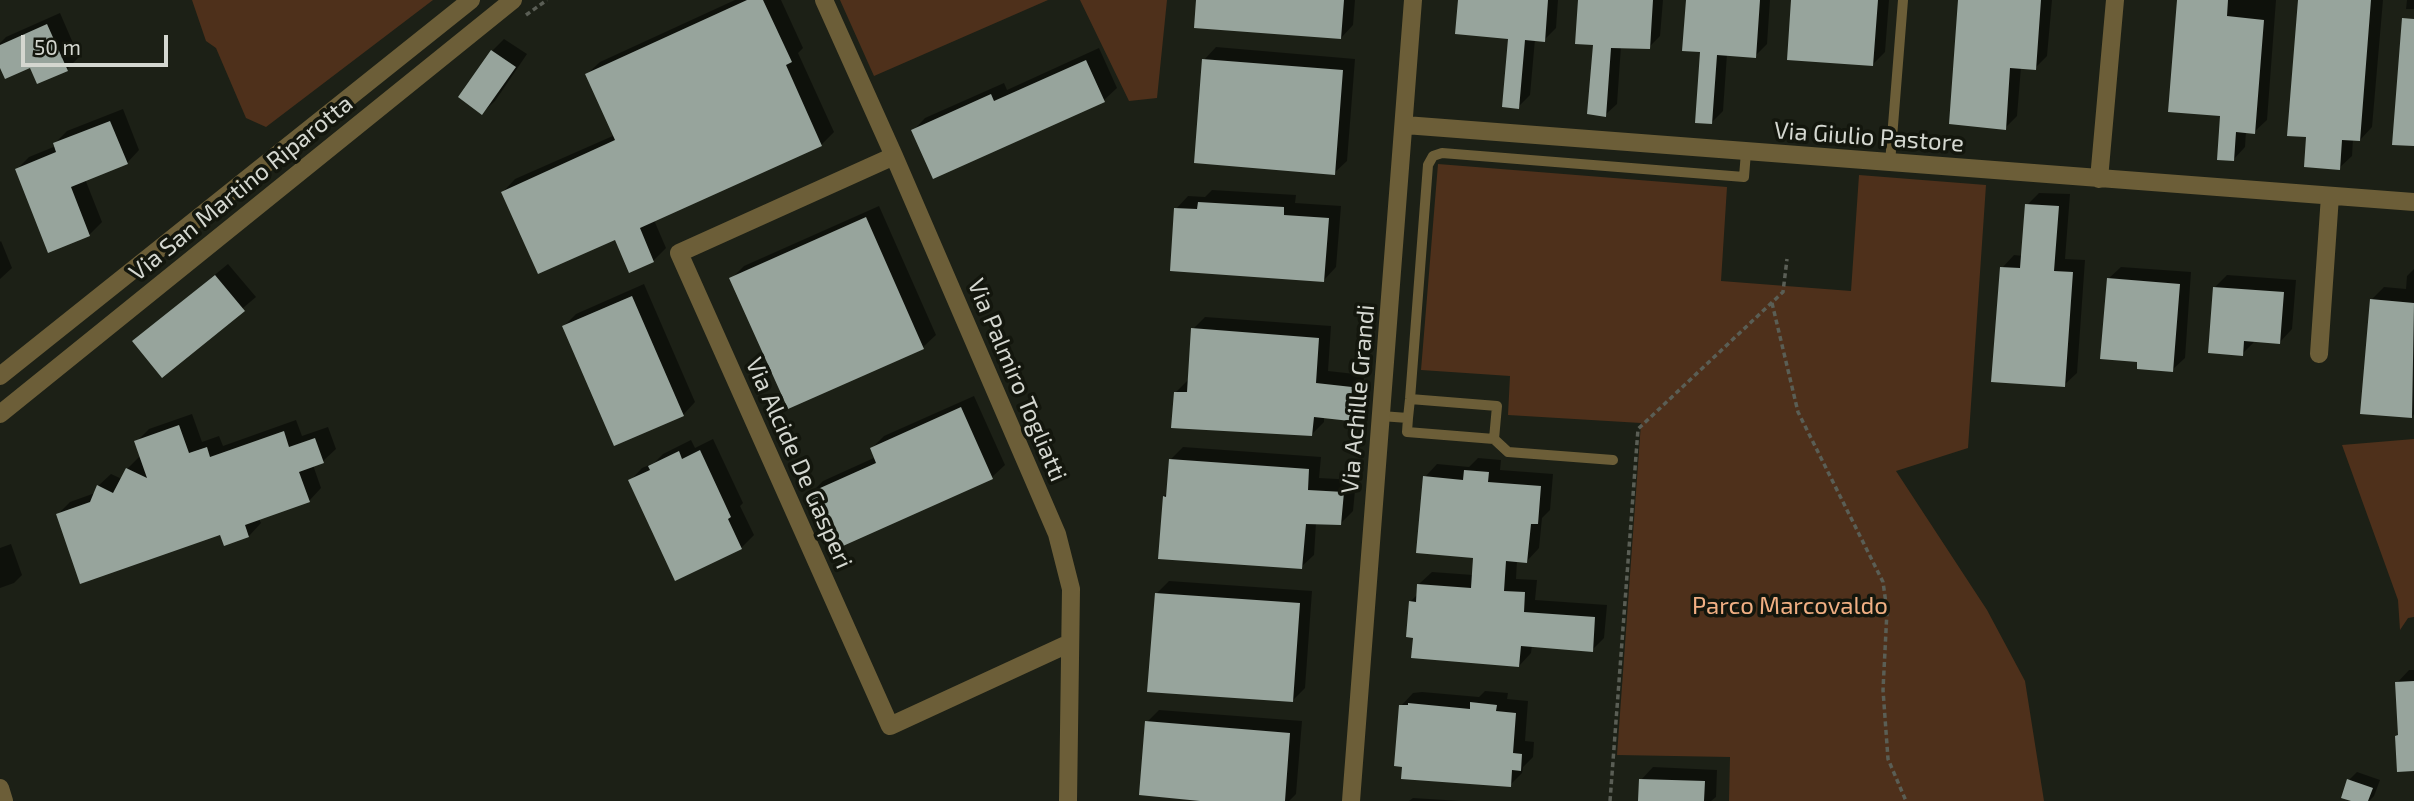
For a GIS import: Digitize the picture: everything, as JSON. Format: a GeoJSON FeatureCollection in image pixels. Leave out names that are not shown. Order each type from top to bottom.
{"type":"FeatureCollection","features":[{"type":"Feature","properties":{"kind":"street","name":"Via San Martino Riparotta"},"geometry":{"type":"LineString","coordinates":[[0,376],[471,0]]}},
{"type":"Feature","properties":{"kind":"street","name":"Via Palmiro Togliatti"},"geometry":{"type":"LineString","coordinates":[[824,0],[1057,534],[1071,589],[1068,801]]}},
{"type":"Feature","properties":{"kind":"street","name":"Via Achille Grandi"},"geometry":{"type":"LineString","coordinates":[[1351,801],[1413,0]]}},
{"type":"Feature","properties":{"kind":"street"},"geometry":{"type":"LineString","coordinates":[[2099,179],[2115,0]]}},
{"type":"Feature","properties":{"kind":"street","name":"Via San Martino Riparotta"},"geometry":{"type":"LineString","coordinates":[[0,414],[516,3]]}},
{"type":"Feature","properties":{"kind":"street","name":"Via Giulio Pastore"},"geometry":{"type":"LineString","coordinates":[[1405,125],[2414,202]]}},
{"type":"Feature","properties":{"kind":"street","name":"Via Alcide De Gasperi"},"geometry":{"type":"LineString","coordinates":[[894,156],[679,253],[890,726],[1070,643]]}},
{"type":"Feature","properties":{"kind":"street"},"geometry":{"type":"LineString","coordinates":[[2319,354],[2330,196]]}},
{"type":"Feature","properties":{"kind":"street"},"geometry":{"type":"LineString","coordinates":[[0,788],[4,801]]}},
{"type":"Feature","properties":{"kind":"lane"},"geometry":{"type":"LineString","coordinates":[[1890,163],[1903,0]]}},
{"type":"Feature","properties":{"kind":"lane"},"geometry":{"type":"LineString","coordinates":[[1613,460],[1508,452],[1494,439],[1407,432],[1428,165],[1433,156],[1442,153],[1744,177],[1746,152]]}},
{"type":"Feature","properties":{"kind":"lane"},"geometry":{"type":"LineString","coordinates":[[1409,399],[1497,406],[1494,439]]}},
{"type":"Feature","properties":{"kind":"lane"},"geometry":{"type":"LineString","coordinates":[[1381,416],[1408,418]]}},
{"type":"Feature","properties":{"kind":"path"},"geometry":{"type":"LineString","coordinates":[[516,3],[526,15],[547,0]]}},
{"type":"Feature","properties":{"kind":"path"},"geometry":{"type":"LineString","coordinates":[[1610,801],[1638,429],[1783,292],[1787,259]]}},
{"type":"Feature","properties":{"kind":"path"},"geometry":{"type":"LineString","coordinates":[[1772,303],[1798,412],[1883,582],[1887,611],[1883,690],[1888,760],[1906,801]]}},
{"type":"Feature","properties":{"kind":"green space"},"geometry":{"type":"Polygon","coordinates":[[[192,0],[433,0],[266,127],[246,118],[216,48],[206,41],[192,0]]]}},
{"type":"Feature","properties":{"kind":"green space"},"geometry":{"type":"Polygon","coordinates":[[[840,0],[1048,0],[874,76],[840,0]]]}},
{"type":"Feature","properties":{"kind":"green space"},"geometry":{"type":"Polygon","coordinates":[[[1080,0],[1167,0],[1157,98],[1129,101],[1080,0]]]}},
{"type":"Feature","properties":{"kind":"green space","name":"Parco Marcovaldo"},"geometry":{"type":"Polygon","coordinates":[[[1438,164],[1727,187],[1721,281],[1851,291],[1859,175],[1986,185],[1968,448],[1896,471],[1987,610],[2025,681],[2044,801],[1729,801],[1730,757],[1617,755],[1641,423],[1508,415],[1510,376],[1421,370],[1438,164]]]}},
{"type":"Feature","properties":{"kind":"green space"},"geometry":{"type":"Polygon","coordinates":[[[2414,439],[2414,617],[2408,618],[2400,630],[2398,600],[2342,445],[2414,439]]]}},
{"type":"Feature","properties":{"kind":"building"},"geometry":{"type":"Polygon","coordinates":[[[747,0],[763,0],[792,62],[786,65],[822,146],[640,228],[654,262],[629,273],[615,240],[538,274],[501,192],[615,140],[585,74],[747,0]]]}},
{"type":"Feature","properties":{"kind":"building"},"geometry":{"type":"Polygon","coordinates":[[[1196,0],[1344,0],[1341,39],[1194,28],[1196,0]]]}},
{"type":"Feature","properties":{"kind":"building"},"geometry":{"type":"Polygon","coordinates":[[[1458,0],[1548,0],[1545,42],[1525,40],[1519,109],[1502,107],[1508,39],[1455,34],[1458,0]]]}},
{"type":"Feature","properties":{"kind":"building"},"geometry":{"type":"Polygon","coordinates":[[[1578,0],[1653,0],[1650,49],[1611,48],[1606,117],[1587,114],[1593,45],[1575,44],[1578,0]]]}},
{"type":"Feature","properties":{"kind":"building"},"geometry":{"type":"Polygon","coordinates":[[[1686,0],[1760,0],[1756,58],[1717,55],[1712,124],[1695,123],[1700,52],[1682,51],[1686,0]]]}},
{"type":"Feature","properties":{"kind":"building"},"geometry":{"type":"Polygon","coordinates":[[[1791,0],[1878,0],[1873,66],[1787,60],[1791,0]]]}},
{"type":"Feature","properties":{"kind":"building"},"geometry":{"type":"Polygon","coordinates":[[[1958,0],[2041,0],[2036,70],[2010,68],[2006,130],[1949,124],[1958,0]]]}},
{"type":"Feature","properties":{"kind":"building"},"geometry":{"type":"Polygon","coordinates":[[[2177,0],[2228,0],[2227,16],[2264,20],[2255,134],[2236,132],[2234,161],[2217,160],[2220,116],[2168,112],[2177,0]]]}},
{"type":"Feature","properties":{"kind":"building"},"geometry":{"type":"Polygon","coordinates":[[[2298,0],[2371,0],[2360,141],[2342,140],[2340,170],[2304,167],[2306,137],[2287,136],[2298,0]]]}},
{"type":"Feature","properties":{"kind":"building"},"geometry":{"type":"Polygon","coordinates":[[[2402,18],[2414,19],[2414,146],[2392,145],[2402,18]]]}},
{"type":"Feature","properties":{"kind":"building"},"geometry":{"type":"Polygon","coordinates":[[[47,24],[68,71],[37,84],[30,68],[5,79],[0,68],[0,45],[47,24]]]}},
{"type":"Feature","properties":{"kind":"building"},"geometry":{"type":"Polygon","coordinates":[[[491,50],[516,67],[482,115],[458,97],[491,50]]]}},
{"type":"Feature","properties":{"kind":"building"},"geometry":{"type":"Polygon","coordinates":[[[1202,59],[1343,70],[1335,175],[1194,163],[1202,59]]]}},
{"type":"Feature","properties":{"kind":"building"},"geometry":{"type":"Polygon","coordinates":[[[1086,60],[1105,102],[933,179],[911,130],[991,94],[994,101],[1086,60]]]}},
{"type":"Feature","properties":{"kind":"building"},"geometry":{"type":"Polygon","coordinates":[[[110,121],[128,164],[71,187],[90,236],[48,253],[15,169],[56,152],[53,143],[110,121]]]}},
{"type":"Feature","properties":{"kind":"building"},"geometry":{"type":"Polygon","coordinates":[[[1198,202],[1284,207],[1284,215],[1329,218],[1324,282],[1170,271],[1174,208],[1197,209],[1198,202]]]}},
{"type":"Feature","properties":{"kind":"building"},"geometry":{"type":"Polygon","coordinates":[[[2025,204],[2059,206],[2054,271],[2073,272],[2065,387],[1991,382],[2000,267],[2020,268],[2025,204]]]}},
{"type":"Feature","properties":{"kind":"building"},"geometry":{"type":"Polygon","coordinates":[[[866,217],[924,349],[788,409],[729,278],[866,217]]]}},
{"type":"Feature","properties":{"kind":"building"},"geometry":{"type":"Polygon","coordinates":[[[215,275],[245,311],[162,378],[132,341],[215,275]]]}},
{"type":"Feature","properties":{"kind":"building"},"geometry":{"type":"Polygon","coordinates":[[[2107,278],[2180,284],[2173,372],[2137,369],[2137,362],[2100,359],[2107,278]]]}},
{"type":"Feature","properties":{"kind":"building"},"geometry":{"type":"Polygon","coordinates":[[[2213,287],[2284,292],[2280,344],[2244,341],[2243,356],[2208,353],[2213,287]]]}},
{"type":"Feature","properties":{"kind":"building"},"geometry":{"type":"Polygon","coordinates":[[[632,296],[684,416],[614,446],[562,326],[632,296]]]}},
{"type":"Feature","properties":{"kind":"building"},"geometry":{"type":"Polygon","coordinates":[[[2370,299],[2414,303],[2412,418],[2360,414],[2370,299]]]}},
{"type":"Feature","properties":{"kind":"building"},"geometry":{"type":"Polygon","coordinates":[[[1191,328],[1319,338],[1316,383],[1352,387],[1350,421],[1314,417],[1312,436],[1171,428],[1174,392],[1187,392],[1191,328]]]}},
{"type":"Feature","properties":{"kind":"building"},"geometry":{"type":"Polygon","coordinates":[[[961,407],[993,479],[834,550],[809,493],[876,463],[870,448],[961,407]]]}},
{"type":"Feature","properties":{"kind":"building"},"geometry":{"type":"Polygon","coordinates":[[[179,425],[189,453],[207,447],[210,457],[284,431],[289,447],[315,438],[324,463],[299,472],[310,502],[245,525],[249,537],[224,546],[220,535],[80,584],[56,514],[90,502],[97,485],[113,493],[126,468],[147,478],[134,441],[179,425]]]}},
{"type":"Feature","properties":{"kind":"building"},"geometry":{"type":"Polygon","coordinates":[[[700,450],[731,517],[728,519],[742,549],[675,581],[628,480],[650,470],[648,466],[679,451],[682,459],[700,450]]]}},
{"type":"Feature","properties":{"kind":"building"},"geometry":{"type":"Polygon","coordinates":[[[1169,459],[1309,469],[1308,490],[1344,492],[1341,525],[1306,524],[1302,569],[1158,559],[1169,459]]]}},
{"type":"Feature","properties":{"kind":"building"},"geometry":{"type":"Polygon","coordinates":[[[1464,470],[1489,472],[1488,482],[1541,486],[1538,524],[1531,524],[1527,563],[1506,561],[1504,591],[1525,592],[1524,612],[1595,617],[1593,652],[1521,646],[1519,667],[1411,658],[1413,638],[1406,637],[1409,601],[1416,602],[1417,584],[1471,588],[1473,558],[1416,553],[1423,476],[1463,480],[1464,470]]]}},
{"type":"Feature","properties":{"kind":"building"},"geometry":{"type":"Polygon","coordinates":[[[1155,593],[1300,603],[1293,702],[1147,692],[1155,593]]]}},
{"type":"Feature","properties":{"kind":"building"},"geometry":{"type":"Polygon","coordinates":[[[2414,681],[2414,771],[2397,772],[2395,682],[2414,681]]]}},
{"type":"Feature","properties":{"kind":"building"},"geometry":{"type":"Polygon","coordinates":[[[1470,702],[1497,705],[1496,711],[1516,713],[1513,753],[1522,754],[1521,771],[1512,770],[1511,787],[1401,779],[1402,767],[1394,766],[1399,705],[1408,703],[1470,709],[1470,702]]]}},
{"type":"Feature","properties":{"kind":"building"},"geometry":{"type":"Polygon","coordinates":[[[1145,721],[1290,733],[1285,801],[1200,801],[1139,795],[1145,721]]]}},
{"type":"Feature","properties":{"kind":"building"},"geometry":{"type":"Polygon","coordinates":[[[1639,779],[1705,781],[1704,801],[1638,801],[1639,779]]]}},
{"type":"Feature","properties":{"kind":"building"},"geometry":{"type":"Polygon","coordinates":[[[2347,779],[2373,788],[2368,801],[2341,798],[2347,779]]]}}]}
